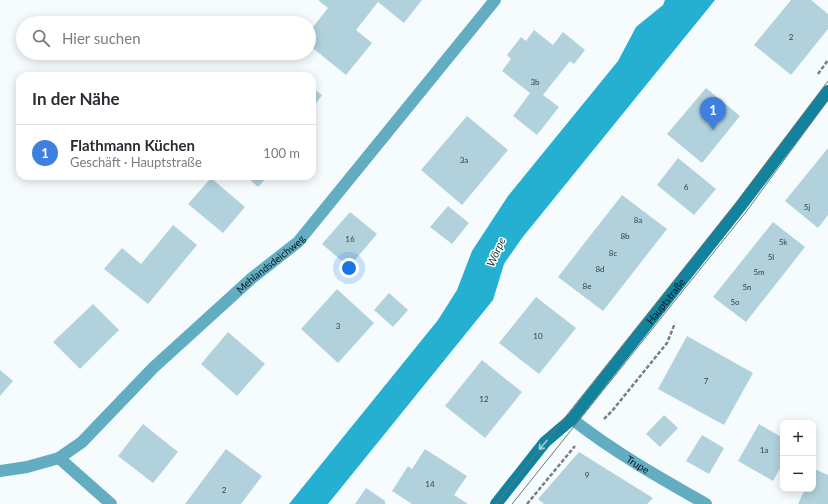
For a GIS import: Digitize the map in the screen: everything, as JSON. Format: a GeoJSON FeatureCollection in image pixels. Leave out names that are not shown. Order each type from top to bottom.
{"type":"FeatureCollection","features":[{"type":"Feature","properties":{"kind":"street","name":"Mehlandsdeichweg"},"geometry":{"type":"LineString","coordinates":[[0,471],[27,467],[59,458],[82,442],[153,368],[252,278],[298,242],[495,0]]}},
{"type":"Feature","properties":{"kind":"street","name":"Hauptstraße"},"geometry":{"type":"LineString","coordinates":[[496,504],[545,442],[572,419],[740,207],[828,91]]}},
{"type":"Feature","properties":{"kind":"street","name":"Trupe"},"geometry":{"type":"LineString","coordinates":[[572,419],[627,459],[706,504]]}},
{"type":"Feature","properties":{"kind":"street"},"geometry":{"type":"LineString","coordinates":[[59,458],[111,504]]}},
{"type":"Feature","properties":{"kind":"path"},"geometry":{"type":"LineString","coordinates":[[527,504],[575,447],[590,433]]}},
{"type":"Feature","properties":{"kind":"water","name":"Wörpe"},"geometry":{"type":"Polygon","coordinates":[[[665,0],[715,0],[522,238],[504,264],[493,300],[328,504],[289,504],[438,320],[457,290],[472,251],[508,196],[618,61],[636,27],[663,5],[665,0]]]}},
{"type":"Feature","properties":{"kind":"building"},"geometry":{"type":"Polygon","coordinates":[[[422,0],[404,23],[378,2],[356,30],[372,43],[346,75],[316,51],[316,23],[328,8],[319,1],[422,0]]]}},
{"type":"Feature","properties":{"kind":"building"},"geometry":{"type":"Polygon","coordinates":[[[791,0],[811,0],[828,14],[828,29],[791,75],[754,45],[791,0]]]}},
{"type":"Feature","properties":{"kind":"building"},"geometry":{"type":"Polygon","coordinates":[[[534,30],[553,45],[563,32],[585,50],[574,64],[570,61],[543,95],[559,107],[537,135],[513,116],[530,93],[502,71],[511,59],[507,55],[521,37],[526,41],[534,30]]]}},
{"type":"Feature","properties":{"kind":"building"},"geometry":{"type":"Polygon","coordinates":[[[706,88],[740,116],[702,163],[667,134],[706,88]]]}},
{"type":"Feature","properties":{"kind":"building"},"geometry":{"type":"Polygon","coordinates":[[[316,91],[322,95],[316,103],[316,91]]]}},
{"type":"Feature","properties":{"kind":"building"},"geometry":{"type":"Polygon","coordinates":[[[467,116],[508,150],[462,205],[421,170],[467,116]]]}},
{"type":"Feature","properties":{"kind":"building"},"geometry":{"type":"Polygon","coordinates":[[[828,148],[828,215],[818,228],[785,201],[828,148]]]}},
{"type":"Feature","properties":{"kind":"building"},"geometry":{"type":"Polygon","coordinates":[[[678,158],[716,189],[694,215],[657,185],[678,158]]]}},
{"type":"Feature","properties":{"kind":"building"},"geometry":{"type":"Polygon","coordinates":[[[209,180],[213,180],[245,207],[223,233],[188,204],[209,180]]]}},
{"type":"Feature","properties":{"kind":"building"},"geometry":{"type":"Polygon","coordinates":[[[250,180],[264,180],[258,187],[250,180]]]}},
{"type":"Feature","properties":{"kind":"building"},"geometry":{"type":"Polygon","coordinates":[[[622,195],[667,229],[603,311],[558,277],[622,195]]]}},
{"type":"Feature","properties":{"kind":"building"},"geometry":{"type":"Polygon","coordinates":[[[448,206],[469,223],[452,244],[430,227],[448,206]]]}},
{"type":"Feature","properties":{"kind":"building"},"geometry":{"type":"Polygon","coordinates":[[[350,212],[377,234],[349,267],[322,244],[350,212]]]}},
{"type":"Feature","properties":{"kind":"building"},"geometry":{"type":"Polygon","coordinates":[[[773,222],[805,247],[746,322],[713,297],[773,222]]]}},
{"type":"Feature","properties":{"kind":"building"},"geometry":{"type":"Polygon","coordinates":[[[173,225],[197,245],[148,304],[104,269],[122,248],[141,264],[173,225]]]}},
{"type":"Feature","properties":{"kind":"building"},"geometry":{"type":"Polygon","coordinates":[[[337,289],[374,323],[338,363],[301,329],[337,289]]]}},
{"type":"Feature","properties":{"kind":"building"},"geometry":{"type":"Polygon","coordinates":[[[389,293],[408,310],[393,327],[374,310],[389,293]]]}},
{"type":"Feature","properties":{"kind":"building"},"geometry":{"type":"Polygon","coordinates":[[[536,297],[576,328],[539,374],[499,343],[536,297]]]}},
{"type":"Feature","properties":{"kind":"building"},"geometry":{"type":"Polygon","coordinates":[[[93,304],[119,330],[80,369],[53,342],[93,304]]]}},
{"type":"Feature","properties":{"kind":"building"},"geometry":{"type":"Polygon","coordinates":[[[228,332],[265,364],[237,396],[201,364],[228,332]]]}},
{"type":"Feature","properties":{"kind":"building"},"geometry":{"type":"Polygon","coordinates":[[[687,336],[753,373],[724,425],[658,389],[687,336]]]}},
{"type":"Feature","properties":{"kind":"building"},"geometry":{"type":"Polygon","coordinates":[[[482,360],[522,392],[485,438],[445,406],[482,360]]]}},
{"type":"Feature","properties":{"kind":"building"},"geometry":{"type":"Polygon","coordinates":[[[0,370],[13,381],[0,396],[0,370]]]}},
{"type":"Feature","properties":{"kind":"building"},"geometry":{"type":"Polygon","coordinates":[[[664,415],[678,428],[660,447],[646,434],[664,415]]]}},
{"type":"Feature","properties":{"kind":"building"},"geometry":{"type":"Polygon","coordinates":[[[143,424],[178,452],[153,483],[118,456],[143,424]]]}},
{"type":"Feature","properties":{"kind":"building"},"geometry":{"type":"Polygon","coordinates":[[[759,424],[780,436],[780,468],[773,481],[738,461],[759,424]]]}},
{"type":"Feature","properties":{"kind":"building"},"geometry":{"type":"Polygon","coordinates":[[[702,435],[724,448],[709,474],[686,461],[702,435]]]}},
{"type":"Feature","properties":{"kind":"building"},"geometry":{"type":"Polygon","coordinates":[[[226,449],[262,476],[241,504],[185,504],[226,449]]]}},
{"type":"Feature","properties":{"kind":"building"},"geometry":{"type":"Polygon","coordinates":[[[425,449],[467,476],[454,495],[468,504],[412,504],[392,491],[408,466],[412,469],[425,449]]]}},
{"type":"Feature","properties":{"kind":"building"},"geometry":{"type":"Polygon","coordinates":[[[579,452],[653,498],[647,504],[544,504],[538,499],[579,452]]]}},
{"type":"Feature","properties":{"kind":"building"},"geometry":{"type":"Polygon","coordinates":[[[816,470],[828,475],[828,504],[798,504],[804,492],[816,492],[816,470]]]}},
{"type":"Feature","properties":{"kind":"building"},"geometry":{"type":"Polygon","coordinates":[[[366,488],[385,501],[385,504],[355,504],[366,488]]]}},
{"type":"Feature","properties":{"kind":"tram line"},"geometry":{"type":"LineString","coordinates":[[496,504],[735,204],[828,81]]}},
{"type":"Feature","properties":{"kind":"tram line"},"geometry":{"type":"LineString","coordinates":[[512,504],[746,212],[828,100]]}},
{"type":"Feature","properties":{"kind":"place","name":"Flathmann Küchen"},"geometry":{"type":"Point","coordinates":[713,130]}}]}
